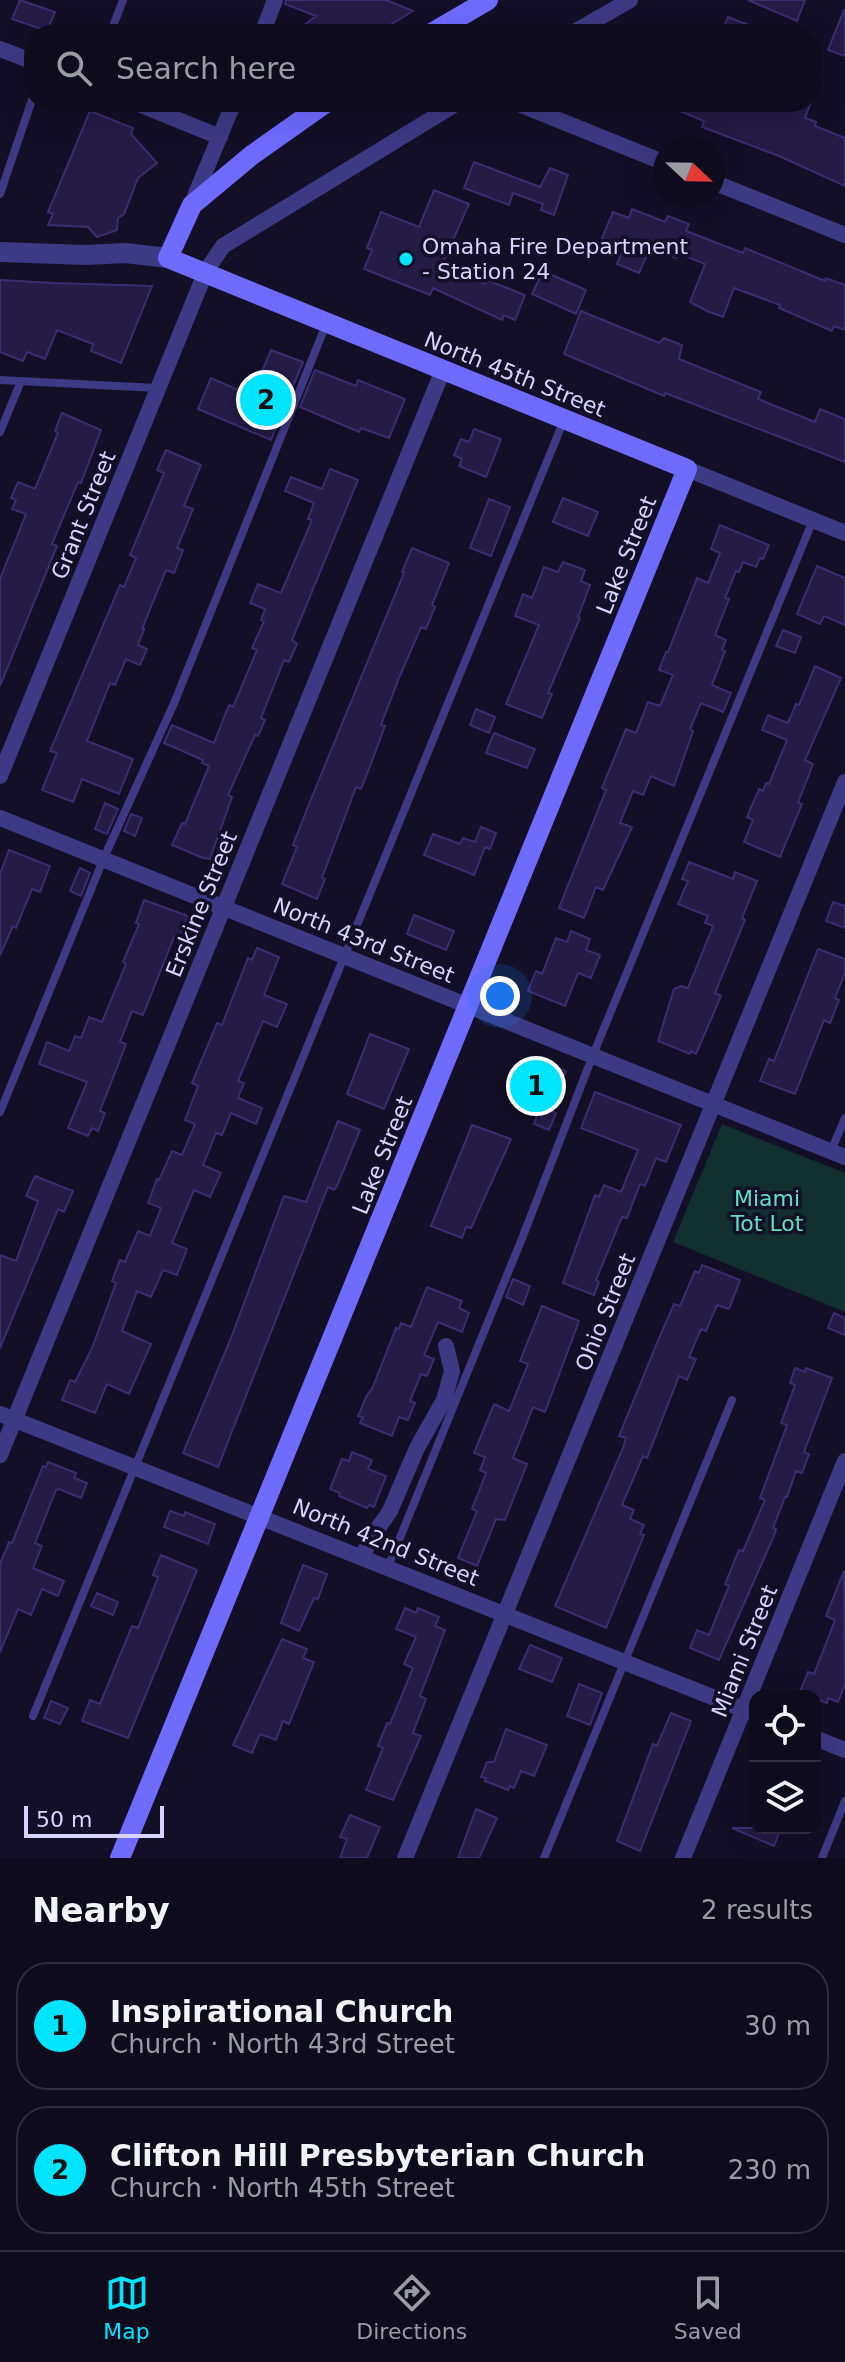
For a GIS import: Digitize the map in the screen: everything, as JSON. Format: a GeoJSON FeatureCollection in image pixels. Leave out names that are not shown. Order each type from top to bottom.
{"type":"FeatureCollection","features":[{"type":"Feature","properties":{"kind":"main road"},"geometry":{"type":"LineString","coordinates":[[447,24],[488,0]]}},
{"type":"Feature","properties":{"kind":"main road"},"geometry":{"type":"LineString","coordinates":[[168,258],[192,205],[252,155],[313,112]]}},
{"type":"Feature","properties":{"kind":"main road","name":"North 45th Street"},"geometry":{"type":"LineString","coordinates":[[168,258],[687,469]]}},
{"type":"Feature","properties":{"kind":"main road","name":"Lake Street"},"geometry":{"type":"LineString","coordinates":[[120,1858],[687,469]]}},
{"type":"Feature","properties":{"kind":"street"},"geometry":{"type":"LineString","coordinates":[[266,24],[275,0]]}},
{"type":"Feature","properties":{"kind":"street"},"geometry":{"type":"LineString","coordinates":[[588,24],[630,0]]}},
{"type":"Feature","properties":{"kind":"street"},"geometry":{"type":"LineString","coordinates":[[0,49],[24,58]]}},
{"type":"Feature","properties":{"kind":"street"},"geometry":{"type":"LineString","coordinates":[[159,112],[220,137]]}},
{"type":"Feature","properties":{"kind":"street"},"geometry":{"type":"LineString","coordinates":[[192,205],[230,112]]}},
{"type":"Feature","properties":{"kind":"street","name":"Grant Street"},"geometry":{"type":"LineString","coordinates":[[0,776],[206,271],[223,246],[443,112]]}},
{"type":"Feature","properties":{"kind":"street"},"geometry":{"type":"LineString","coordinates":[[539,112],[653,158]]}},
{"type":"Feature","properties":{"kind":"street"},"geometry":{"type":"LineString","coordinates":[[725,187],[845,235]]}},
{"type":"Feature","properties":{"kind":"street"},"geometry":{"type":"LineString","coordinates":[[0,252],[125,253],[168,258]]}},
{"type":"Feature","properties":{"kind":"street","name":"Erskine Street"},"geometry":{"type":"LineString","coordinates":[[0,1455],[7,1417],[224,908],[443,370]]}},
{"type":"Feature","properties":{"kind":"street","name":"North 45th Street"},"geometry":{"type":"LineString","coordinates":[[687,469],[845,533]]}},
{"type":"Feature","properties":{"kind":"street","name":"Ohio Street"},"geometry":{"type":"LineString","coordinates":[[405,1858],[845,782]]}},
{"type":"Feature","properties":{"kind":"street","name":"North 43rd Street"},"geometry":{"type":"LineString","coordinates":[[0,818],[838,1154]]}},
{"type":"Feature","properties":{"kind":"street"},"geometry":{"type":"LineString","coordinates":[[362,1557],[390,1511],[417,1448],[444,1400],[452,1371],[446,1346]]}},
{"type":"Feature","properties":{"kind":"street","name":"North 42nd Street"},"geometry":{"type":"LineString","coordinates":[[7,1417],[749,1712]]}},
{"type":"Feature","properties":{"kind":"street","name":"Miami Street"},"geometry":{"type":"LineString","coordinates":[[758,1690],[843,1472]]}},
{"type":"Feature","properties":{"kind":"street","name":"Miami Street"},"geometry":{"type":"LineString","coordinates":[[683,1858],[749,1712]]}},
{"type":"Feature","properties":{"kind":"street"},"geometry":{"type":"LineString","coordinates":[[821,1740],[845,1750]]}},
{"type":"Feature","properties":{"kind":"lane"},"geometry":{"type":"LineString","coordinates":[[114,24],[123,0]]}},
{"type":"Feature","properties":{"kind":"lane"},"geometry":{"type":"LineString","coordinates":[[0,194],[28,112]]}},
{"type":"Feature","properties":{"kind":"lane"},"geometry":{"type":"LineString","coordinates":[[0,1112],[103,860],[175,701],[327,322]]}},
{"type":"Feature","properties":{"kind":"lane"},"geometry":{"type":"LineString","coordinates":[[0,380],[158,388]]}},
{"type":"Feature","properties":{"kind":"lane"},"geometry":{"type":"LineString","coordinates":[[0,432],[21,381]]}},
{"type":"Feature","properties":{"kind":"lane"},"geometry":{"type":"LineString","coordinates":[[33,1716],[565,420]]}},
{"type":"Feature","properties":{"kind":"lane"},"geometry":{"type":"LineString","coordinates":[[388,1567],[518,1249],[593,1055],[813,520]]}},
{"type":"Feature","properties":{"kind":"lane"},"geometry":{"type":"LineString","coordinates":[[838,1154],[845,1118]]}},
{"type":"Feature","properties":{"kind":"lane"},"geometry":{"type":"LineString","coordinates":[[544,1858],[732,1400]]}},
{"type":"Feature","properties":{"kind":"lane"},"geometry":{"type":"LineString","coordinates":[[822,1858],[845,1801]]}},
{"type":"Feature","properties":{"kind":"green space","name":"Miami Tot Lot"},"geometry":{"type":"Polygon","coordinates":[[[722,1124],[845,1173],[845,1312],[673,1242],[722,1124]]]}},
{"type":"Feature","properties":{"kind":"building"},"geometry":{"type":"Polygon","coordinates":[[[20,0],[55,12],[50,24],[27,24],[12,19],[20,0]]]}},
{"type":"Feature","properties":{"kind":"building"},"geometry":{"type":"Polygon","coordinates":[[[286,0],[386,0],[413,11],[392,24],[305,24],[316,16],[285,4],[286,0]]]}},
{"type":"Feature","properties":{"kind":"building"},"geometry":{"type":"Polygon","coordinates":[[[748,0],[805,0],[797,21],[748,0]]]}},
{"type":"Feature","properties":{"kind":"building"},"geometry":{"type":"Polygon","coordinates":[[[845,11],[845,56],[828,50],[845,11]]]}},
{"type":"Feature","properties":{"kind":"building"},"geometry":{"type":"Polygon","coordinates":[[[728,17],[746,24],[725,24],[728,17]]]}},
{"type":"Feature","properties":{"kind":"building"},"geometry":{"type":"Polygon","coordinates":[[[90,112],[133,128],[131,134],[157,163],[138,178],[124,214],[118,218],[117,230],[97,237],[88,227],[48,225],[53,214],[48,212],[90,112]]]}},
{"type":"Feature","properties":{"kind":"building"},"geometry":{"type":"Polygon","coordinates":[[[682,112],[807,112],[805,118],[816,122],[815,126],[845,138],[845,186],[779,156],[702,127],[704,121],[682,112]]]}},
{"type":"Feature","properties":{"kind":"building"},"geometry":{"type":"Polygon","coordinates":[[[474,162],[540,187],[550,168],[568,175],[554,215],[541,210],[543,204],[513,193],[509,205],[464,188],[474,162]]]}},
{"type":"Feature","properties":{"kind":"building"},"geometry":{"type":"Polygon","coordinates":[[[434,190],[469,204],[441,267],[525,295],[515,320],[504,315],[502,320],[433,288],[430,295],[364,269],[372,250],[367,248],[381,212],[419,227],[434,190]]]}},
{"type":"Feature","properties":{"kind":"building"},"geometry":{"type":"Polygon","coordinates":[[[632,209],[665,222],[668,216],[689,224],[686,231],[743,253],[745,248],[825,281],[826,278],[845,285],[845,330],[834,326],[832,331],[779,308],[780,305],[734,288],[723,317],[707,311],[690,302],[705,264],[678,253],[676,258],[650,248],[639,273],[617,264],[624,247],[602,238],[613,212],[629,218],[632,209]]]}},
{"type":"Feature","properties":{"kind":"building"},"geometry":{"type":"Polygon","coordinates":[[[543,271],[586,290],[576,314],[532,294],[543,271]]]}},
{"type":"Feature","properties":{"kind":"building"},"geometry":{"type":"Polygon","coordinates":[[[0,280],[152,286],[121,363],[91,351],[93,344],[57,330],[45,359],[27,352],[23,361],[0,352],[0,280]]]}},
{"type":"Feature","properties":{"kind":"building"},"geometry":{"type":"Polygon","coordinates":[[[581,311],[659,343],[664,338],[682,345],[679,359],[761,392],[758,399],[815,422],[820,409],[845,419],[845,462],[665,393],[664,396],[564,354],[581,311]]]}},
{"type":"Feature","properties":{"kind":"building"},"geometry":{"type":"Polygon","coordinates":[[[271,350],[303,362],[271,440],[198,409],[211,378],[252,396],[271,350]]]}},
{"type":"Feature","properties":{"kind":"building"},"geometry":{"type":"Polygon","coordinates":[[[315,370],[356,386],[358,380],[405,399],[389,438],[361,428],[359,432],[300,407],[315,370]]]}},
{"type":"Feature","properties":{"kind":"building"},"geometry":{"type":"Polygon","coordinates":[[[62,413],[101,430],[81,483],[78,482],[52,544],[57,546],[0,686],[0,579],[26,514],[12,509],[16,500],[11,498],[18,482],[35,489],[58,433],[55,431],[62,413]]]}},
{"type":"Feature","properties":{"kind":"building"},"geometry":{"type":"Polygon","coordinates":[[[474,429],[501,439],[486,477],[459,466],[462,459],[454,455],[461,439],[469,442],[474,429]]]}},
{"type":"Feature","properties":{"kind":"building"},"geometry":{"type":"Polygon","coordinates":[[[166,450],[201,465],[184,506],[193,509],[177,548],[183,550],[174,573],[166,570],[142,629],[138,645],[147,649],[140,665],[126,659],[115,685],[110,683],[87,741],[133,759],[119,794],[82,779],[73,802],[42,790],[57,753],[50,751],[120,585],[124,587],[136,558],[130,555],[164,473],[157,470],[166,450]]]}},
{"type":"Feature","properties":{"kind":"building"},"geometry":{"type":"Polygon","coordinates":[[[330,469],[358,480],[292,640],[297,644],[289,662],[284,660],[261,718],[265,720],[228,795],[232,797],[210,859],[203,858],[172,845],[182,823],[185,824],[209,766],[202,763],[203,760],[164,743],[172,725],[214,743],[257,650],[252,648],[264,621],[261,620],[265,609],[250,603],[258,584],[281,593],[312,520],[308,519],[314,503],[285,491],[291,477],[322,489],[330,469]]]}},
{"type":"Feature","properties":{"kind":"building"},"geometry":{"type":"Polygon","coordinates":[[[563,498],[598,512],[588,536],[553,522],[563,498]]]}},
{"type":"Feature","properties":{"kind":"building"},"geometry":{"type":"Polygon","coordinates":[[[489,499],[510,507],[491,556],[470,548],[489,499]]]}},
{"type":"Feature","properties":{"kind":"building"},"geometry":{"type":"Polygon","coordinates":[[[720,525],[769,545],[756,567],[743,562],[739,572],[736,571],[715,635],[726,640],[712,685],[731,693],[723,712],[701,703],[690,729],[693,731],[674,786],[651,776],[643,795],[633,791],[620,823],[632,827],[603,890],[596,887],[584,918],[559,908],[606,790],[602,788],[626,729],[636,733],[648,702],[660,706],[673,675],[659,670],[697,578],[708,583],[720,553],[711,549],[720,525]]]}},
{"type":"Feature","properties":{"kind":"building"},"geometry":{"type":"Polygon","coordinates":[[[412,548],[449,563],[426,629],[421,627],[399,678],[361,789],[356,787],[317,899],[282,884],[297,847],[293,845],[412,548]]]}},
{"type":"Feature","properties":{"kind":"building"},"geometry":{"type":"Polygon","coordinates":[[[563,562],[585,570],[581,581],[590,585],[580,618],[548,693],[552,694],[542,718],[506,704],[539,625],[515,616],[523,594],[532,598],[544,567],[558,572],[563,562]]]}},
{"type":"Feature","properties":{"kind":"building"},"geometry":{"type":"Polygon","coordinates":[[[817,566],[845,578],[845,625],[824,616],[820,624],[797,614],[817,566]]]}},
{"type":"Feature","properties":{"kind":"building"},"geometry":{"type":"Polygon","coordinates":[[[783,630],[801,637],[795,653],[776,646],[783,630]]]}},
{"type":"Feature","properties":{"kind":"building"},"geometry":{"type":"Polygon","coordinates":[[[815,666],[841,678],[805,760],[813,764],[798,803],[802,804],[780,857],[744,842],[753,820],[747,817],[759,789],[763,791],[766,783],[769,784],[787,740],[762,730],[768,715],[788,723],[815,666]]]}},
{"type":"Feature","properties":{"kind":"building"},"geometry":{"type":"Polygon","coordinates":[[[476,709],[495,717],[489,733],[470,725],[476,709]]]}},
{"type":"Feature","properties":{"kind":"building"},"geometry":{"type":"Polygon","coordinates":[[[494,733],[535,749],[527,768],[486,753],[494,733]]]}},
{"type":"Feature","properties":{"kind":"building"},"geometry":{"type":"Polygon","coordinates":[[[105,803],[118,809],[107,834],[95,829],[105,803]]]}},
{"type":"Feature","properties":{"kind":"building"},"geometry":{"type":"Polygon","coordinates":[[[131,814],[142,818],[135,836],[124,831],[131,814]]]}},
{"type":"Feature","properties":{"kind":"building"},"geometry":{"type":"Polygon","coordinates":[[[481,827],[496,833],[490,849],[485,847],[474,875],[424,855],[433,834],[460,844],[463,838],[475,842],[481,827]]]}},
{"type":"Feature","properties":{"kind":"building"},"geometry":{"type":"Polygon","coordinates":[[[9,850],[50,866],[40,892],[32,889],[16,928],[13,926],[0,955],[0,874],[9,850]]]}},
{"type":"Feature","properties":{"kind":"building"},"geometry":{"type":"Polygon","coordinates":[[[689,862],[733,879],[735,872],[757,881],[742,918],[745,920],[715,993],[721,996],[696,1054],[658,1041],[674,989],[681,986],[688,988],[713,926],[705,923],[708,916],[678,904],[688,881],[682,879],[689,862]]]}},
{"type":"Feature","properties":{"kind":"building"},"geometry":{"type":"Polygon","coordinates":[[[80,868],[90,873],[81,896],[70,891],[80,868]]]}},
{"type":"Feature","properties":{"kind":"building"},"geometry":{"type":"Polygon","coordinates":[[[144,900],[188,916],[179,938],[174,937],[143,1015],[132,1011],[120,1042],[126,1044],[100,1111],[105,1113],[98,1131],[92,1128],[88,1136],[68,1128],[87,1082],[39,1064],[47,1042],[69,1051],[75,1036],[81,1038],[89,1017],[102,1022],[126,964],[123,962],[139,924],[136,923],[144,900]]]}},
{"type":"Feature","properties":{"kind":"building"},"geometry":{"type":"Polygon","coordinates":[[[833,902],[845,906],[845,928],[826,921],[833,902]]]}},
{"type":"Feature","properties":{"kind":"building"},"geometry":{"type":"Polygon","coordinates":[[[414,915],[454,931],[446,950],[407,934],[414,915]]]}},
{"type":"Feature","properties":{"kind":"building"},"geometry":{"type":"Polygon","coordinates":[[[571,931],[590,939],[586,950],[600,955],[591,978],[578,973],[565,1006],[528,991],[536,971],[542,974],[556,938],[567,942],[571,931]]]}},
{"type":"Feature","properties":{"kind":"building"},"geometry":{"type":"Polygon","coordinates":[[[257,948],[279,957],[264,995],[287,1004],[277,1027],[263,1021],[238,1081],[244,1083],[238,1098],[262,1108],[256,1124],[231,1113],[222,1135],[216,1133],[203,1165],[221,1173],[210,1197],[194,1190],[172,1243],[187,1249],[177,1275],[163,1270],[151,1297],[137,1291],[122,1331],[151,1344],[129,1394],[107,1384],[95,1413],[62,1400],[70,1380],[75,1382],[92,1348],[116,1283],[112,1281],[120,1260],[125,1262],[138,1231],[150,1236],[161,1208],[148,1203],[157,1179],[172,1151],[182,1155],[195,1124],[185,1120],[198,1086],[192,1083],[217,1023],[222,1025],[248,958],[252,960],[257,948]]]}},
{"type":"Feature","properties":{"kind":"building"},"geometry":{"type":"Polygon","coordinates":[[[818,949],[845,959],[845,973],[830,1023],[824,1020],[795,1094],[760,1081],[769,1059],[774,1061],[818,949]]]}},
{"type":"Feature","properties":{"kind":"building"},"geometry":{"type":"Polygon","coordinates":[[[370,1034],[409,1049],[384,1109],[347,1094],[370,1034]]]}},
{"type":"Feature","properties":{"kind":"building"},"geometry":{"type":"Polygon","coordinates":[[[535,1059],[566,1071],[549,1110],[556,1113],[549,1130],[534,1124],[537,1115],[526,1111],[530,1101],[519,1097],[535,1059]]]}},
{"type":"Feature","properties":{"kind":"building"},"geometry":{"type":"Polygon","coordinates":[[[595,1092],[681,1125],[666,1162],[656,1158],[645,1186],[640,1184],[627,1218],[622,1217],[596,1280],[599,1282],[594,1295],[563,1283],[595,1195],[599,1197],[604,1185],[621,1192],[638,1150],[581,1128],[595,1092]]]}},
{"type":"Feature","properties":{"kind":"building"},"geometry":{"type":"Polygon","coordinates":[[[338,1121],[360,1130],[337,1186],[334,1190],[328,1187],[218,1467],[183,1453],[231,1338],[284,1196],[306,1202],[338,1121]]]}},
{"type":"Feature","properties":{"kind":"building"},"geometry":{"type":"Polygon","coordinates":[[[472,1125],[511,1139],[471,1228],[466,1227],[462,1238],[431,1226],[472,1125]]]}},
{"type":"Feature","properties":{"kind":"building"},"geometry":{"type":"Polygon","coordinates":[[[35,1176],[73,1191],[64,1212],[58,1209],[0,1348],[0,1255],[16,1261],[38,1201],[26,1196],[35,1176]]]}},
{"type":"Feature","properties":{"kind":"building"},"geometry":{"type":"Polygon","coordinates":[[[702,1265],[740,1280],[729,1309],[717,1305],[706,1331],[701,1329],[689,1357],[696,1359],[687,1380],[679,1376],[647,1458],[643,1456],[622,1505],[634,1510],[630,1519],[644,1525],[640,1534],[644,1535],[606,1628],[555,1606],[623,1448],[626,1438],[619,1436],[657,1343],[674,1304],[680,1306],[695,1271],[699,1273],[702,1265]]]}},
{"type":"Feature","properties":{"kind":"building"},"geometry":{"type":"Polygon","coordinates":[[[513,1279],[530,1286],[523,1305],[506,1297],[513,1279]]]}},
{"type":"Feature","properties":{"kind":"building"},"geometry":{"type":"Polygon","coordinates":[[[427,1287],[462,1301],[459,1308],[469,1313],[462,1332],[438,1322],[424,1355],[434,1359],[427,1376],[421,1374],[410,1401],[415,1403],[408,1420],[399,1417],[392,1436],[360,1423],[363,1417],[358,1416],[396,1328],[399,1329],[401,1323],[411,1327],[427,1287]]]}},
{"type":"Feature","properties":{"kind":"building"},"geometry":{"type":"Polygon","coordinates":[[[542,1306],[579,1321],[545,1412],[533,1407],[513,1458],[527,1464],[505,1520],[496,1519],[477,1566],[458,1558],[477,1511],[472,1509],[486,1473],[480,1470],[485,1457],[474,1453],[494,1404],[509,1411],[528,1364],[520,1361],[542,1306]]]}},
{"type":"Feature","properties":{"kind":"building"},"geometry":{"type":"Polygon","coordinates":[[[834,1313],[845,1318],[845,1335],[828,1328],[834,1313]]]}},
{"type":"Feature","properties":{"kind":"building"},"geometry":{"type":"Polygon","coordinates":[[[795,1368],[805,1372],[806,1368],[832,1378],[804,1452],[809,1454],[802,1473],[796,1471],[773,1528],[776,1529],[774,1536],[719,1660],[690,1648],[697,1630],[709,1635],[729,1586],[725,1584],[739,1550],[743,1551],[765,1500],[760,1498],[787,1425],[781,1423],[795,1385],[790,1383],[795,1368]]]}},
{"type":"Feature","properties":{"kind":"building"},"geometry":{"type":"Polygon","coordinates":[[[352,1452],[372,1460],[368,1469],[386,1476],[374,1507],[369,1505],[367,1508],[330,1489],[342,1459],[349,1461],[352,1452]]]}},
{"type":"Feature","properties":{"kind":"building"},"geometry":{"type":"Polygon","coordinates":[[[48,1462],[76,1473],[74,1478],[87,1483],[81,1498],[56,1490],[35,1543],[42,1546],[33,1568],[64,1581],[58,1596],[42,1589],[31,1615],[18,1609],[0,1652],[0,1564],[9,1542],[12,1543],[43,1466],[46,1467],[48,1462]]]}},
{"type":"Feature","properties":{"kind":"building"},"geometry":{"type":"Polygon","coordinates":[[[170,1511],[184,1516],[185,1512],[215,1524],[208,1544],[164,1527],[170,1511]]]}},
{"type":"Feature","properties":{"kind":"building"},"geometry":{"type":"Polygon","coordinates":[[[161,1555],[197,1570],[128,1738],[82,1721],[90,1700],[100,1704],[132,1626],[138,1628],[158,1577],[153,1575],[161,1555]]]}},
{"type":"Feature","properties":{"kind":"building"},"geometry":{"type":"Polygon","coordinates":[[[303,1565],[327,1574],[318,1599],[314,1598],[299,1631],[281,1623],[303,1565]]]}},
{"type":"Feature","properties":{"kind":"building"},"geometry":{"type":"Polygon","coordinates":[[[844,1571],[845,1684],[838,1702],[828,1698],[827,1703],[821,1701],[821,1690],[801,1690],[808,1672],[814,1674],[835,1620],[826,1616],[844,1571]]]}},
{"type":"Feature","properties":{"kind":"building"},"geometry":{"type":"Polygon","coordinates":[[[97,1593],[118,1602],[113,1615],[91,1606],[97,1593]]]}},
{"type":"Feature","properties":{"kind":"building"},"geometry":{"type":"Polygon","coordinates":[[[405,1608],[416,1613],[418,1608],[439,1617],[435,1626],[445,1630],[420,1696],[426,1699],[413,1733],[421,1736],[393,1800],[366,1790],[383,1748],[378,1746],[413,1668],[404,1664],[416,1637],[396,1629],[405,1608]]]}},
{"type":"Feature","properties":{"kind":"building"},"geometry":{"type":"Polygon","coordinates":[[[282,1639],[307,1649],[303,1658],[314,1662],[289,1724],[283,1721],[276,1740],[260,1734],[252,1753],[233,1745],[282,1639]]]}},
{"type":"Feature","properties":{"kind":"building"},"geometry":{"type":"Polygon","coordinates":[[[530,1645],[562,1658],[552,1682],[519,1669],[530,1645]]]}},
{"type":"Feature","properties":{"kind":"building"},"geometry":{"type":"Polygon","coordinates":[[[579,1684],[602,1693],[590,1725],[567,1716],[579,1684]]]}},
{"type":"Feature","properties":{"kind":"building"},"geometry":{"type":"Polygon","coordinates":[[[51,1701],[68,1708],[60,1724],[44,1718],[51,1701]]]}},
{"type":"Feature","properties":{"kind":"building"},"geometry":{"type":"Polygon","coordinates":[[[671,1713],[691,1721],[640,1851],[617,1841],[653,1744],[657,1746],[671,1713]]]}},
{"type":"Feature","properties":{"kind":"building"},"geometry":{"type":"Polygon","coordinates":[[[506,1729],[547,1745],[534,1776],[521,1771],[514,1788],[510,1786],[508,1790],[481,1777],[487,1762],[494,1762],[506,1729]]]}},
{"type":"Feature","properties":{"kind":"building"},"geometry":{"type":"Polygon","coordinates":[[[476,1809],[497,1818],[479,1858],[458,1858],[476,1809]]]}},
{"type":"Feature","properties":{"kind":"building"},"geometry":{"type":"Polygon","coordinates":[[[350,1815],[380,1827],[367,1858],[340,1858],[347,1839],[340,1837],[350,1815]]]}},
{"type":"Feature","properties":{"kind":"building"},"geometry":{"type":"Polygon","coordinates":[[[732,1828],[749,1828],[749,1834],[779,1834],[774,1846],[732,1828]]]}},
{"type":"Feature","properties":{"kind":"place","name":"Omaha Fire Department - Station 24"},"geometry":{"type":"Point","coordinates":[406,259]}},
{"type":"Feature","properties":{"kind":"place","name":"Clifton Hill Presbyterian Church"},"geometry":{"type":"Point","coordinates":[266,400]}},
{"type":"Feature","properties":{"kind":"place","name":"Inspirational Church"},"geometry":{"type":"Point","coordinates":[536,1086]}}]}
